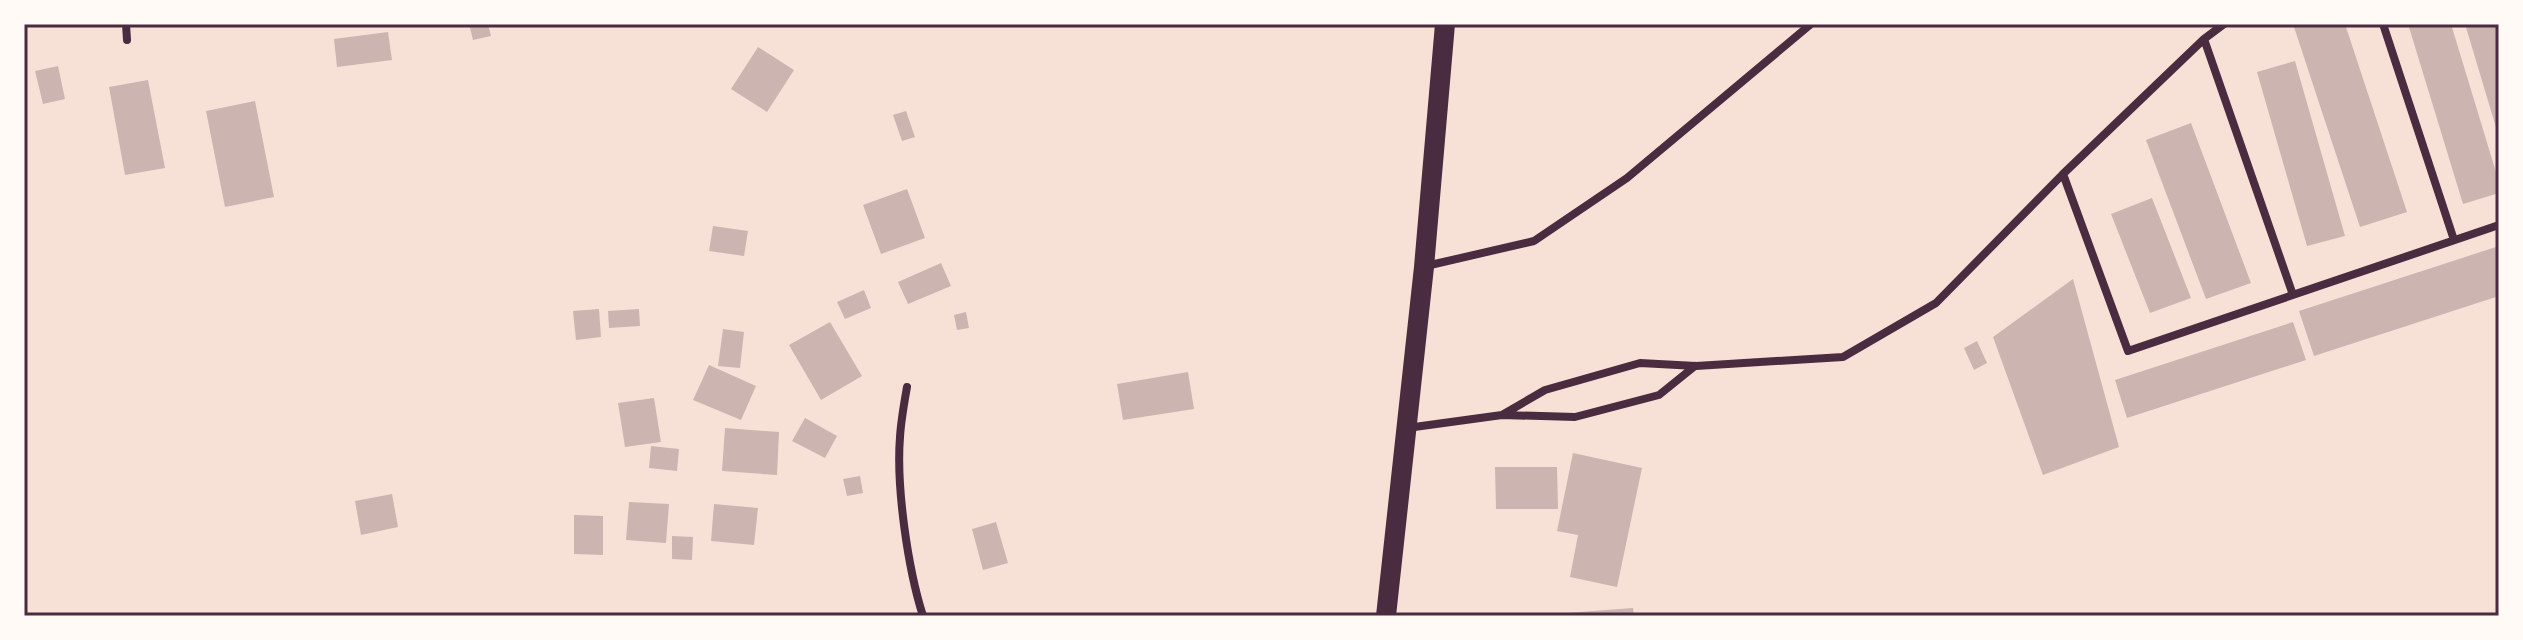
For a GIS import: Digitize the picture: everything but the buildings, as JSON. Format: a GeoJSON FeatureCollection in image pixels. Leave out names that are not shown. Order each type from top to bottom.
{"type":"FeatureCollection","features":[{"type":"Feature","properties":{"kind":"main road"},"geometry":{"type":"LineString","coordinates":[[1386,616],[1424,267],[1445,24]]}},
{"type":"Feature","properties":{"kind":"street"},"geometry":{"type":"LineString","coordinates":[[126,24],[127,40]]}},
{"type":"Feature","properties":{"kind":"street"},"geometry":{"type":"LineString","coordinates":[[1424,267],[1534,241],[1627,178],[1811,24]]}},
{"type":"Feature","properties":{"kind":"street"},"geometry":{"type":"LineString","coordinates":[[1502,415],[1545,390],[1640,363],[1696,366],[1843,357],[1936,303],[2063,174],[2204,39],[2224,24]]}},
{"type":"Feature","properties":{"kind":"street"},"geometry":{"type":"LineString","coordinates":[[2383,24],[2454,240]]}},
{"type":"Feature","properties":{"kind":"street"},"geometry":{"type":"LineString","coordinates":[[2204,39],[2293,295]]}},
{"type":"Feature","properties":{"kind":"street"},"geometry":{"type":"LineString","coordinates":[[2063,174],[2128,351],[2499,225]]}},
{"type":"Feature","properties":{"kind":"street"},"geometry":{"type":"LineString","coordinates":[[1407,428],[1502,415],[1575,417],[1659,395],[1696,366]]}},
{"type":"Feature","properties":{"kind":"street"},"geometry":{"type":"LineString","coordinates":[[907,387],[900,438],[900,481],[914,590],[923,616]]}}]}
